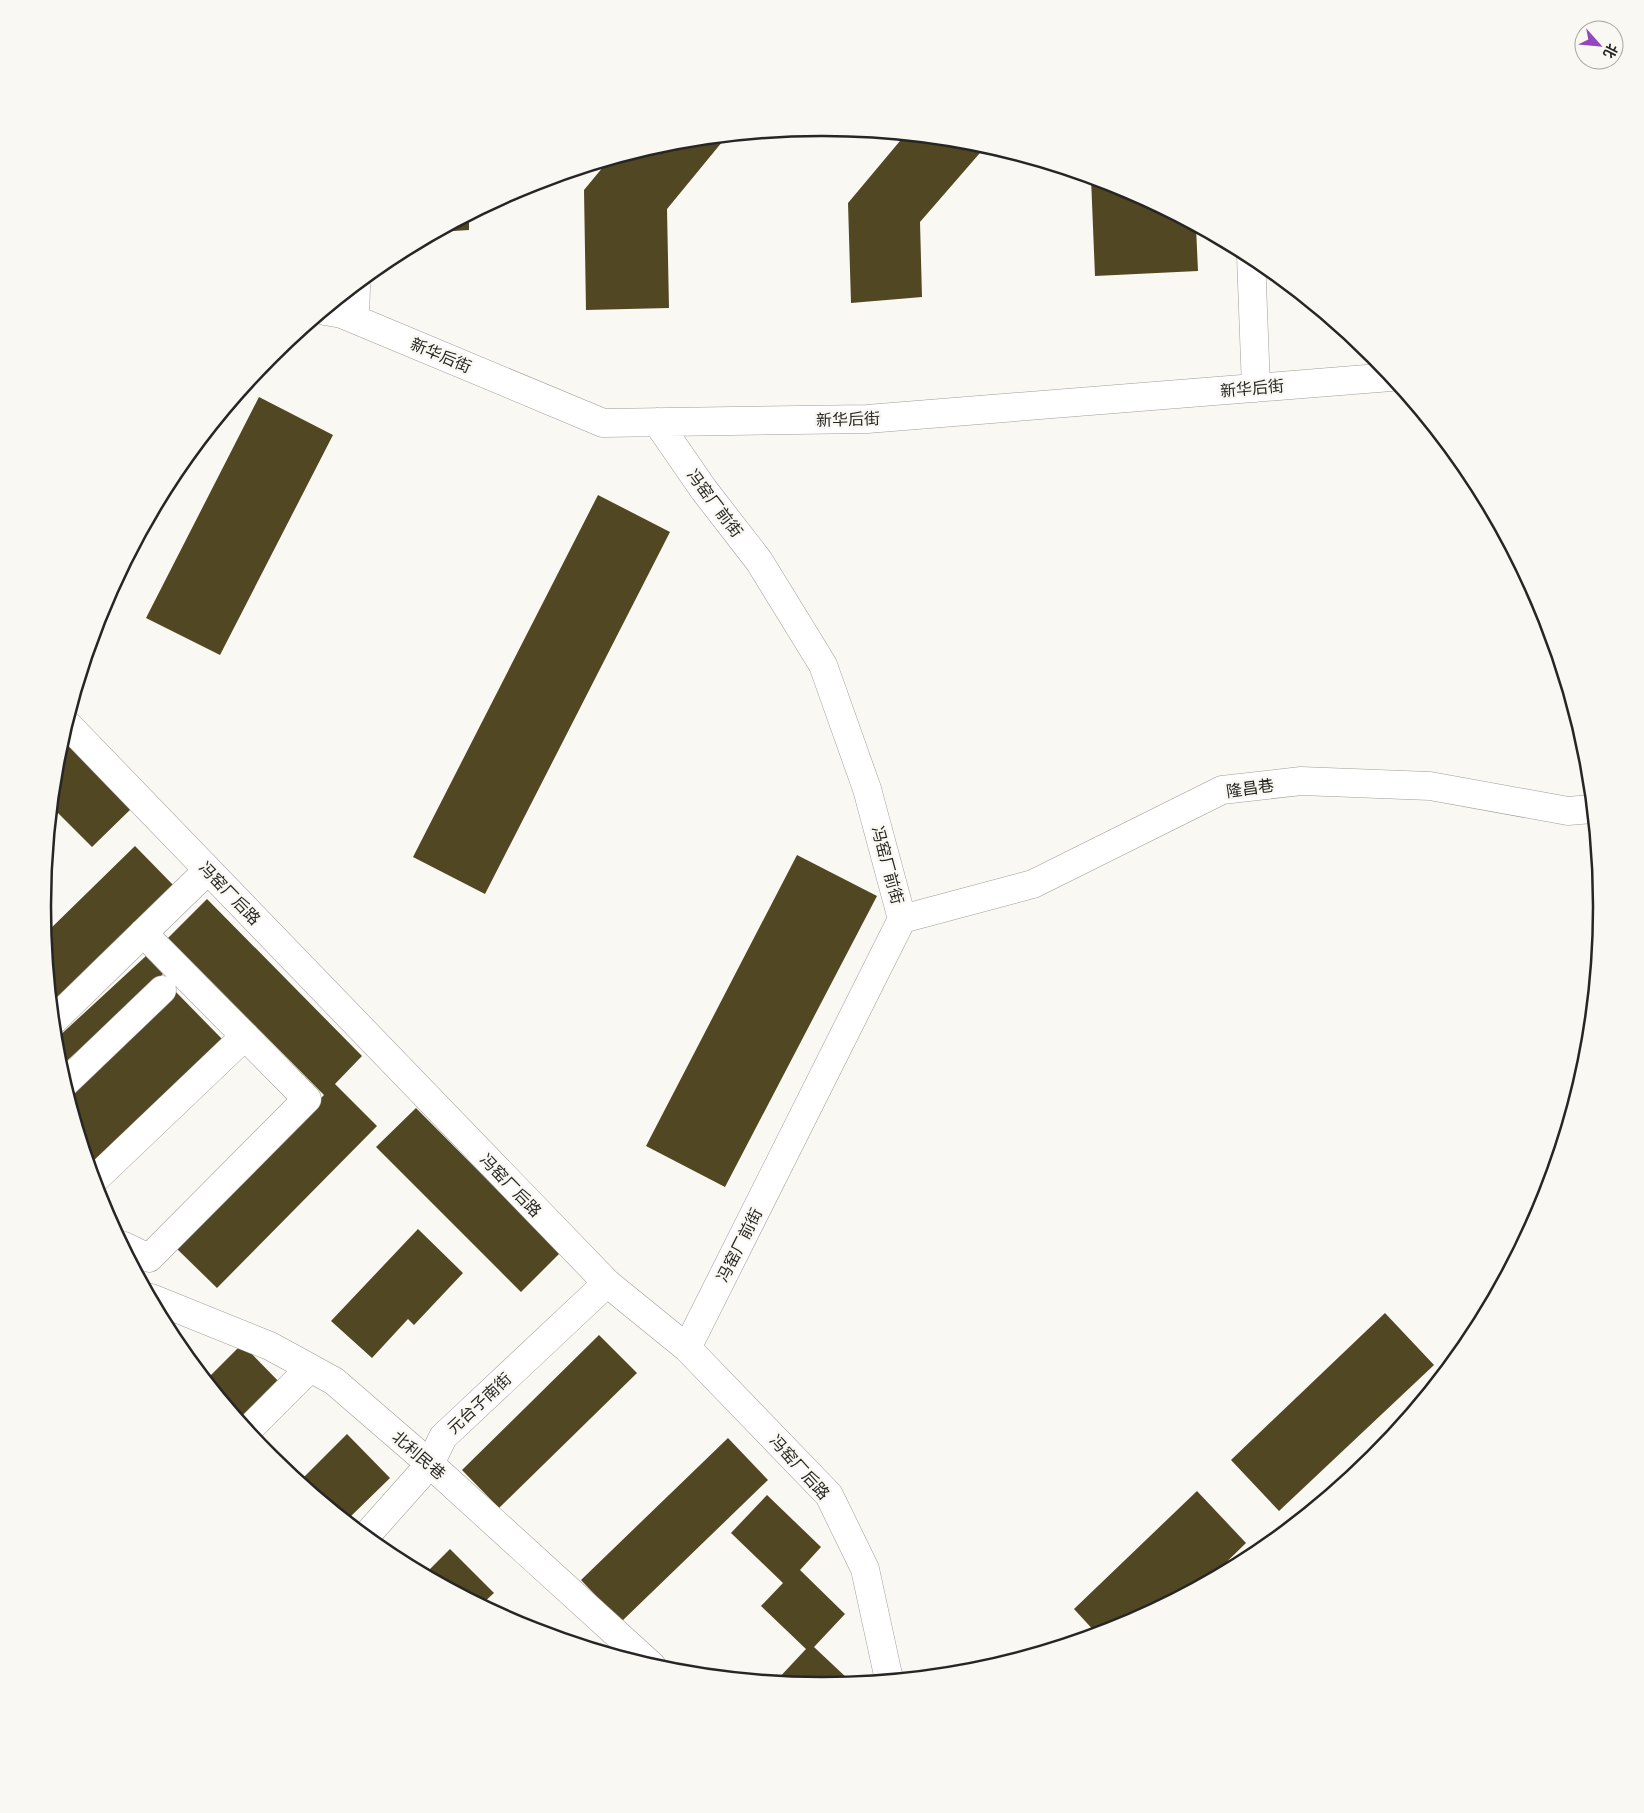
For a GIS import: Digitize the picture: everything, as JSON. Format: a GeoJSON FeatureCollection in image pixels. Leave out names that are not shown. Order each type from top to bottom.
{"type":"FeatureCollection","features":[{"type":"Feature","properties":{"kind":"street"},"geometry":{"type":"LineString","coordinates":[[1251,267],[1256,388]]}},
{"type":"Feature","properties":{"kind":"street"},"geometry":{"type":"LineString","coordinates":[[355,319],[356,293]]}},
{"type":"Feature","properties":{"kind":"street","name":"新华后街"},"geometry":{"type":"LineString","coordinates":[[332,312],[355,319],[603,423],[867,419],[1382,378]]}},
{"type":"Feature","properties":{"kind":"street","name":"冯窑厂前街"},"geometry":{"type":"LineString","coordinates":[[657,422],[704,490],[759,562],[822,665],[867,788],[902,919],[687,1348]]}},
{"type":"Feature","properties":{"kind":"street","name":"冯窑厂后路"},"geometry":{"type":"LineString","coordinates":[[72,730],[607,1283],[687,1348],[829,1495],[865,1569],[888,1674]]}},
{"type":"Feature","properties":{"kind":"street","name":"隆昌巷"},"geometry":{"type":"LineString","coordinates":[[902,919],[1033,884],[1222,790],[1302,782],[1430,786],[1568,811],[1586,809]]}},
{"type":"Feature","properties":{"kind":"street"},"geometry":{"type":"LineString","coordinates":[[59,1015],[208,870]]}},
{"type":"Feature","properties":{"kind":"street"},"geometry":{"type":"LineString","coordinates":[[133,1250],[148,1258],[307,1099],[143,933]]}},
{"type":"Feature","properties":{"kind":"street"},"geometry":{"type":"LineString","coordinates":[[71,1077],[162,990]]}},
{"type":"Feature","properties":{"kind":"street"},"geometry":{"type":"LineString","coordinates":[[100,1174],[245,1036]]}},
{"type":"Feature","properties":{"kind":"street","name":"元台子南街"},"geometry":{"type":"LineString","coordinates":[[371,1531],[430,1464],[443,1437],[607,1283]]}},
{"type":"Feature","properties":{"kind":"street","name":"北利民巷"},"geometry":{"type":"LineString","coordinates":[[161,1302],[270,1346],[334,1381],[430,1464],[640,1655]]}},
{"type":"Feature","properties":{"kind":"street"},"geometry":{"type":"LineString","coordinates":[[253,1425],[310,1368]]}},
{"type":"Feature","properties":{"kind":"building"},"geometry":{"type":"Polygon","coordinates":[[[901,140],[980,153],[920,222],[922,297],[851,303],[848,203],[901,140]]]}},
{"type":"Feature","properties":{"kind":"building"},"geometry":{"type":"Polygon","coordinates":[[[722,142],[667,209],[669,308],[586,310],[584,190],[602,168],[672,151],[722,142]]]}},
{"type":"Feature","properties":{"kind":"building"},"geometry":{"type":"Polygon","coordinates":[[[1091,185],[1163,215],[1196,233],[1198,271],[1095,276],[1091,185]]]}},
{"type":"Feature","properties":{"kind":"building"},"geometry":{"type":"Polygon","coordinates":[[[469,222],[469,230],[451,231],[469,222]]]}},
{"type":"Feature","properties":{"kind":"building"},"geometry":{"type":"Polygon","coordinates":[[[259,397],[333,435],[220,655],[146,618],[259,397]]]}},
{"type":"Feature","properties":{"kind":"building"},"geometry":{"type":"Polygon","coordinates":[[[598,495],[670,532],[485,894],[413,857],[598,495]]]}},
{"type":"Feature","properties":{"kind":"building"},"geometry":{"type":"Polygon","coordinates":[[[70,742],[134,806],[92,847],[57,812],[70,742]]]}},
{"type":"Feature","properties":{"kind":"building"},"geometry":{"type":"Polygon","coordinates":[[[135,846],[176,888],[58,1006],[52,927],[135,846]]]}},
{"type":"Feature","properties":{"kind":"building"},"geometry":{"type":"Polygon","coordinates":[[[797,855],[877,896],[725,1187],[646,1146],[797,855]]]}},
{"type":"Feature","properties":{"kind":"building"},"geometry":{"type":"Polygon","coordinates":[[[207,899],[362,1056],[335,1084],[377,1126],[217,1288],[175,1247],[324,1095],[168,938],[207,899]]]}},
{"type":"Feature","properties":{"kind":"building"},"geometry":{"type":"Polygon","coordinates":[[[146,956],[163,974],[67,1061],[62,1033],[146,956]]]}},
{"type":"Feature","properties":{"kind":"building"},"geometry":{"type":"Polygon","coordinates":[[[175,991],[222,1039],[95,1161],[74,1090],[175,991]]]}},
{"type":"Feature","properties":{"kind":"building"},"geometry":{"type":"Polygon","coordinates":[[[416,1108],[560,1253],[521,1292],[376,1147],[416,1108]]]}},
{"type":"Feature","properties":{"kind":"building"},"geometry":{"type":"Polygon","coordinates":[[[418,1229],[463,1273],[414,1325],[408,1319],[372,1358],[331,1321],[418,1229]]]}},
{"type":"Feature","properties":{"kind":"building"},"geometry":{"type":"Polygon","coordinates":[[[1385,1313],[1434,1365],[1279,1511],[1231,1460],[1385,1313]]]}},
{"type":"Feature","properties":{"kind":"building"},"geometry":{"type":"Polygon","coordinates":[[[599,1335],[637,1373],[499,1508],[462,1470],[599,1335]]]}},
{"type":"Feature","properties":{"kind":"building"},"geometry":{"type":"Polygon","coordinates":[[[242,1344],[285,1388],[250,1423],[211,1375],[242,1344]]]}},
{"type":"Feature","properties":{"kind":"building"},"geometry":{"type":"Polygon","coordinates":[[[347,1434],[390,1478],[351,1516],[304,1477],[347,1434]]]}},
{"type":"Feature","properties":{"kind":"building"},"geometry":{"type":"Polygon","coordinates":[[[728,1438],[768,1480],[621,1622],[581,1580],[728,1438]]]}},
{"type":"Feature","properties":{"kind":"building"},"geometry":{"type":"Polygon","coordinates":[[[1197,1491],[1246,1543],[1227,1561],[1207,1574],[1163,1598],[1117,1619],[1092,1628],[1074,1609],[1197,1491]]]}},
{"type":"Feature","properties":{"kind":"building"},"geometry":{"type":"Polygon","coordinates":[[[767,1495],[821,1547],[800,1570],[845,1614],[814,1647],[845,1677],[781,1676],[806,1649],[761,1606],[783,1583],[731,1533],[767,1495]]]}},
{"type":"Feature","properties":{"kind":"building"},"geometry":{"type":"Polygon","coordinates":[[[450,1549],[494,1593],[486,1600],[430,1569],[450,1549]]]}}]}
